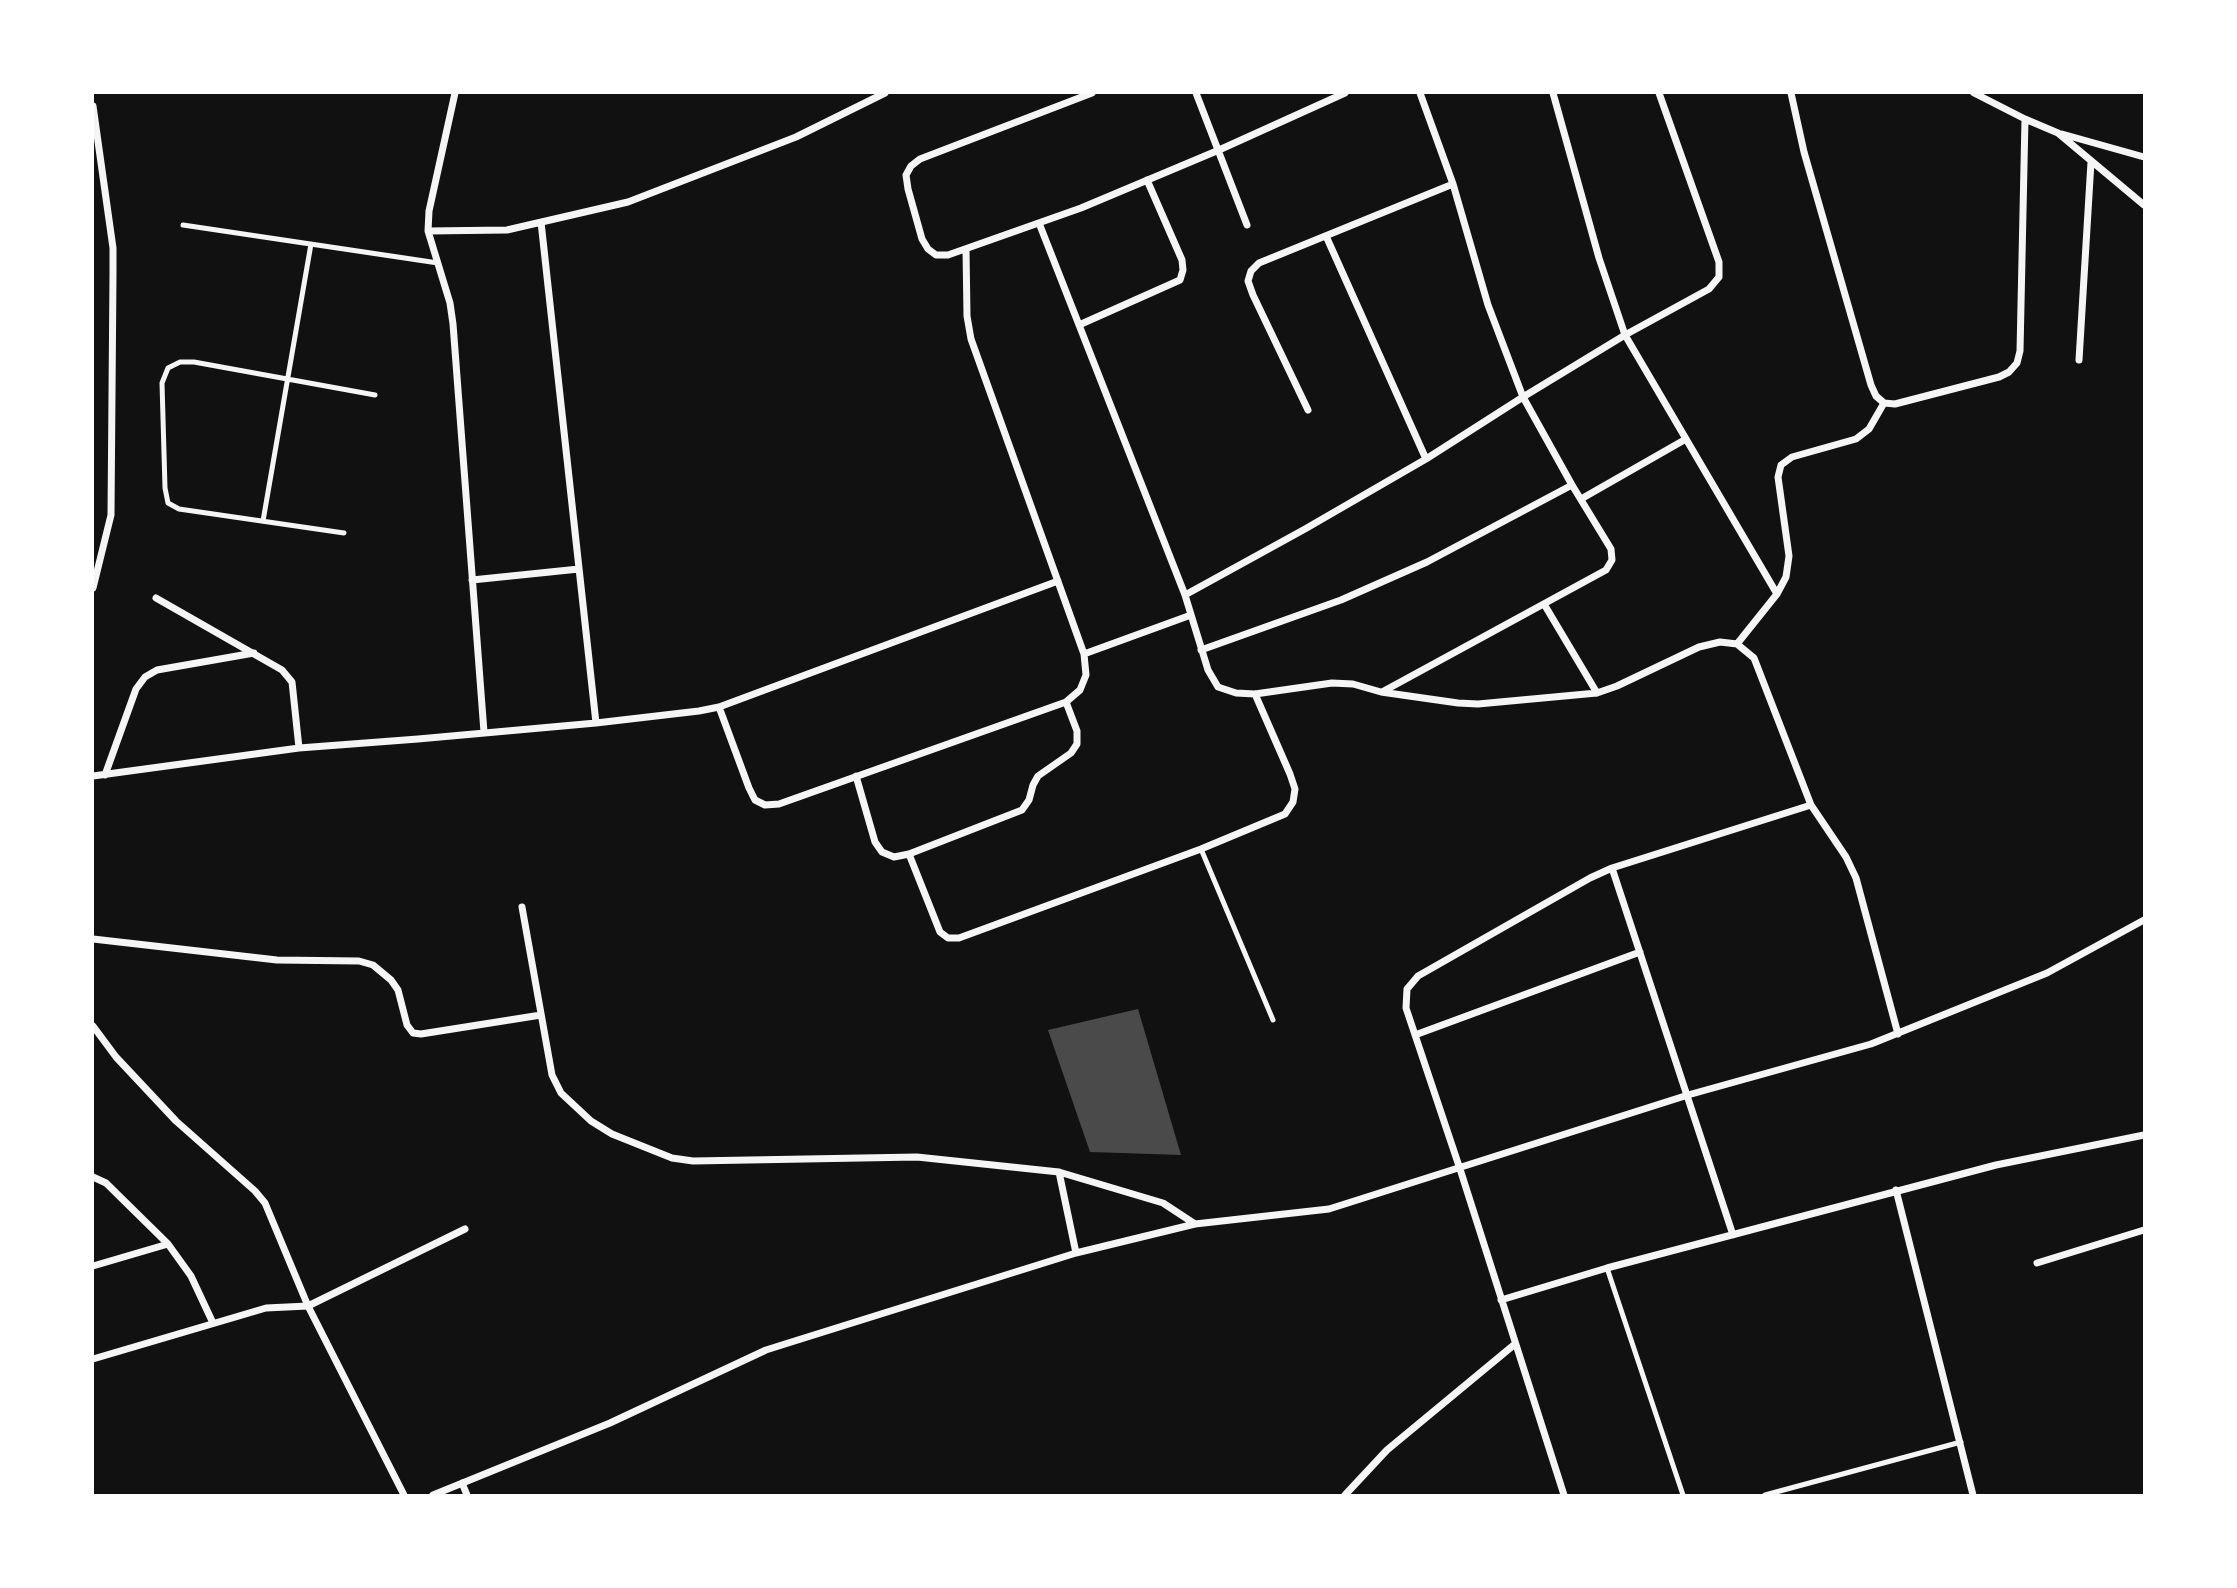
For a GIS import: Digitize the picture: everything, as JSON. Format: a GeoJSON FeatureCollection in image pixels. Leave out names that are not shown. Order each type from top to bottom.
{"type":"FeatureCollection","features":[{"type":"Feature","properties":{"kind":"street"},"geometry":{"type":"LineString","coordinates":[[455,93],[429,211],[428,231],[450,303],[453,324],[484,732]]}},
{"type":"Feature","properties":{"kind":"street"},"geometry":{"type":"LineString","coordinates":[[428,231],[507,230],[628,202],[796,137],[885,93]]}},
{"type":"Feature","properties":{"kind":"street"},"geometry":{"type":"LineString","coordinates":[[1092,93],[920,159],[911,166],[906,175],[908,189],[922,239],[928,249],[936,255],[948,255],[1081,208],[1345,93]]}},
{"type":"Feature","properties":{"kind":"street"},"geometry":{"type":"LineString","coordinates":[[1196,93],[1248,225]]}},
{"type":"Feature","properties":{"kind":"street"},"geometry":{"type":"LineString","coordinates":[[1381,692],[1606,570],[1612,560],[1611,549],[1523,397],[1488,304],[1453,184],[1420,93]]}},
{"type":"Feature","properties":{"kind":"street"},"geometry":{"type":"LineString","coordinates":[[1553,93],[1599,258],[1625,335],[1777,594]]}},
{"type":"Feature","properties":{"kind":"street"},"geometry":{"type":"LineString","coordinates":[[1185,595],[1426,459],[1625,335],[1709,289],[1719,276],[1719,262],[1659,93]]}},
{"type":"Feature","properties":{"kind":"street"},"geometry":{"type":"LineString","coordinates":[[1791,93],[1804,152],[1871,385],[1876,396],[1884,403],[1895,404],[1998,377],[2010,372],[2017,363],[2020,351],[2025,119]]}},
{"type":"Feature","properties":{"kind":"street"},"geometry":{"type":"LineString","coordinates":[[1974,93],[2058,133],[2144,157]]}},
{"type":"Feature","properties":{"kind":"street"},"geometry":{"type":"LineString","coordinates":[[93,106],[113,248],[111,515],[93,587]]}},
{"type":"Feature","properties":{"kind":"street"},"geometry":{"type":"LineString","coordinates":[[2058,133],[2144,205]]}},
{"type":"Feature","properties":{"kind":"street"},"geometry":{"type":"LineString","coordinates":[[2079,360],[2091,162]]}},
{"type":"Feature","properties":{"kind":"street"},"geometry":{"type":"LineString","coordinates":[[1079,325],[1180,280],[1182,260],[1147,180]]}},
{"type":"Feature","properties":{"kind":"street"},"geometry":{"type":"LineString","coordinates":[[1308,410],[1253,295],[1248,281],[1251,271],[1259,264],[1453,184]]}},
{"type":"Feature","properties":{"kind":"street"},"geometry":{"type":"LineString","coordinates":[[541,222],[596,723]]}},
{"type":"Feature","properties":{"kind":"street"},"geometry":{"type":"LineString","coordinates":[[1039,223],[1185,595],[1208,670],[1218,687],[1236,693],[1255,694],[1332,682],[1468,704],[1597,693],[1617,687],[1699,647],[1720,642],[1737,644],[1754,658],[1811,805],[1846,857],[1856,878],[1898,1034]]}},
{"type":"Feature","properties":{"kind":"street"},"geometry":{"type":"LineString","coordinates":[[1326,236],[1426,459]]}},
{"type":"Feature","properties":{"kind":"street"},"geometry":{"type":"LineString","coordinates":[[719,706],[749,788],[755,800],[765,805],[779,804],[1066,702],[1080,691],[1086,675],[1084,654],[971,339],[967,316],[965,249]]}},
{"type":"Feature","properties":{"kind":"street"},"geometry":{"type":"LineString","coordinates":[[1737,644],[1777,594],[1786,577],[1789,556],[1778,477],[1782,464],[1792,457],[1856,439],[1869,429],[1884,403]]}},
{"type":"Feature","properties":{"kind":"street"},"geometry":{"type":"LineString","coordinates":[[1581,499],[1686,439]]}},
{"type":"Feature","properties":{"kind":"street"},"geometry":{"type":"LineString","coordinates":[[1201,650],[1341,600],[1427,562],[1572,485]]}},
{"type":"Feature","properties":{"kind":"street"},"geometry":{"type":"LineString","coordinates":[[472,580],[579,569]]}},
{"type":"Feature","properties":{"kind":"street"},"geometry":{"type":"LineString","coordinates":[[93,776],[299,748],[596,723],[699,711],[719,706],[1058,581]]}},
{"type":"Feature","properties":{"kind":"street"},"geometry":{"type":"LineString","coordinates":[[156,598],[282,670],[292,682],[299,748]]}},
{"type":"Feature","properties":{"kind":"street"},"geometry":{"type":"LineString","coordinates":[[1544,604],[1597,693]]}},
{"type":"Feature","properties":{"kind":"street"},"geometry":{"type":"LineString","coordinates":[[1084,654],[1191,615]]}},
{"type":"Feature","properties":{"kind":"street"},"geometry":{"type":"LineString","coordinates":[[104,775],[136,689],[145,677],[157,670],[254,653]]}},
{"type":"Feature","properties":{"kind":"street"},"geometry":{"type":"LineString","coordinates":[[909,854],[940,932],[948,938],[959,938],[1201,849],[1284,814],[1293,802],[1295,789],[1255,694]]}},
{"type":"Feature","properties":{"kind":"street"},"geometry":{"type":"LineString","coordinates":[[856,776],[875,842],[882,852],[894,857],[909,854],[1022,810],[1038,776],[1071,753],[1077,744],[1077,731],[1066,702]]}},
{"type":"Feature","properties":{"kind":"street"},"geometry":{"type":"LineString","coordinates":[[1564,1495],[1406,1008],[1407,989],[1418,976],[1590,878],[1612,868],[1811,805]]}},
{"type":"Feature","properties":{"kind":"street"},"geometry":{"type":"LineString","coordinates":[[1612,868],[1733,1235]]}},
{"type":"Feature","properties":{"kind":"street"},"geometry":{"type":"LineString","coordinates":[[522,907],[552,1075],[561,1093],[591,1121],[612,1134],[672,1158],[692,1161],[917,1157],[1059,1172],[1163,1203],[1195,1224]]}},
{"type":"Feature","properties":{"kind":"street"},"geometry":{"type":"LineString","coordinates":[[433,1495],[610,1423],[766,1350],[1076,1253],[1195,1224],[1329,1209],[1688,1095],[1871,1044],[2048,974],[2144,920]]}},
{"type":"Feature","properties":{"kind":"street"},"geometry":{"type":"LineString","coordinates":[[93,939],[277,960],[359,961],[373,965],[391,980],[398,990],[407,1025],[413,1032],[421,1034],[541,1015]]}},
{"type":"Feature","properties":{"kind":"street"},"geometry":{"type":"LineString","coordinates":[[1415,1035],[1640,952]]}},
{"type":"Feature","properties":{"kind":"street"},"geometry":{"type":"LineString","coordinates":[[93,1026],[116,1057],[176,1121],[265,1203],[308,1306],[404,1495]]}},
{"type":"Feature","properties":{"kind":"street"},"geometry":{"type":"LineString","coordinates":[[1501,1300],[1607,1268],[1896,1190],[1996,1165],[2144,1135]]}},
{"type":"Feature","properties":{"kind":"street"},"geometry":{"type":"LineString","coordinates":[[1059,1172],[1076,1253]]}},
{"type":"Feature","properties":{"kind":"street"},"geometry":{"type":"LineString","coordinates":[[93,1177],[106,1182],[168,1244],[191,1276],[213,1322]]}},
{"type":"Feature","properties":{"kind":"street"},"geometry":{"type":"LineString","coordinates":[[1896,1190],[1973,1495]]}},
{"type":"Feature","properties":{"kind":"street"},"geometry":{"type":"LineString","coordinates":[[93,1359],[266,1308],[308,1306],[465,1229]]}},
{"type":"Feature","properties":{"kind":"street"},"geometry":{"type":"LineString","coordinates":[[2037,1263],[2144,1230]]}},
{"type":"Feature","properties":{"kind":"street"},"geometry":{"type":"LineString","coordinates":[[93,1266],[168,1244]]}},
{"type":"Feature","properties":{"kind":"street"},"geometry":{"type":"LineString","coordinates":[[1345,1495],[1387,1450],[1516,1344]]}},
{"type":"Feature","properties":{"kind":"street"},"geometry":{"type":"LineString","coordinates":[[462,1483],[467,1495]]}},
{"type":"Feature","properties":{"kind":"lane"},"geometry":{"type":"LineString","coordinates":[[183,225],[438,263]]}},
{"type":"Feature","properties":{"kind":"lane"},"geometry":{"type":"LineString","coordinates":[[263,521],[311,244]]}},
{"type":"Feature","properties":{"kind":"lane"},"geometry":{"type":"LineString","coordinates":[[344,534],[179,509],[168,503],[165,488],[162,383],[168,368],[180,362],[194,362],[375,395]]}},
{"type":"Feature","properties":{"kind":"lane"},"geometry":{"type":"LineString","coordinates":[[1201,849],[1273,1020]]}},
{"type":"Feature","properties":{"kind":"lane"},"geometry":{"type":"LineString","coordinates":[[1607,1268],[1683,1495]]}},
{"type":"Feature","properties":{"kind":"lane"},"geometry":{"type":"LineString","coordinates":[[1765,1495],[1961,1442]]}},
{"type":"Feature","properties":{"kind":"building"},"geometry":{"type":"Polygon","coordinates":[[[1138,1009],[1181,1155],[1090,1152],[1048,1030],[1138,1009]]]}}]}
